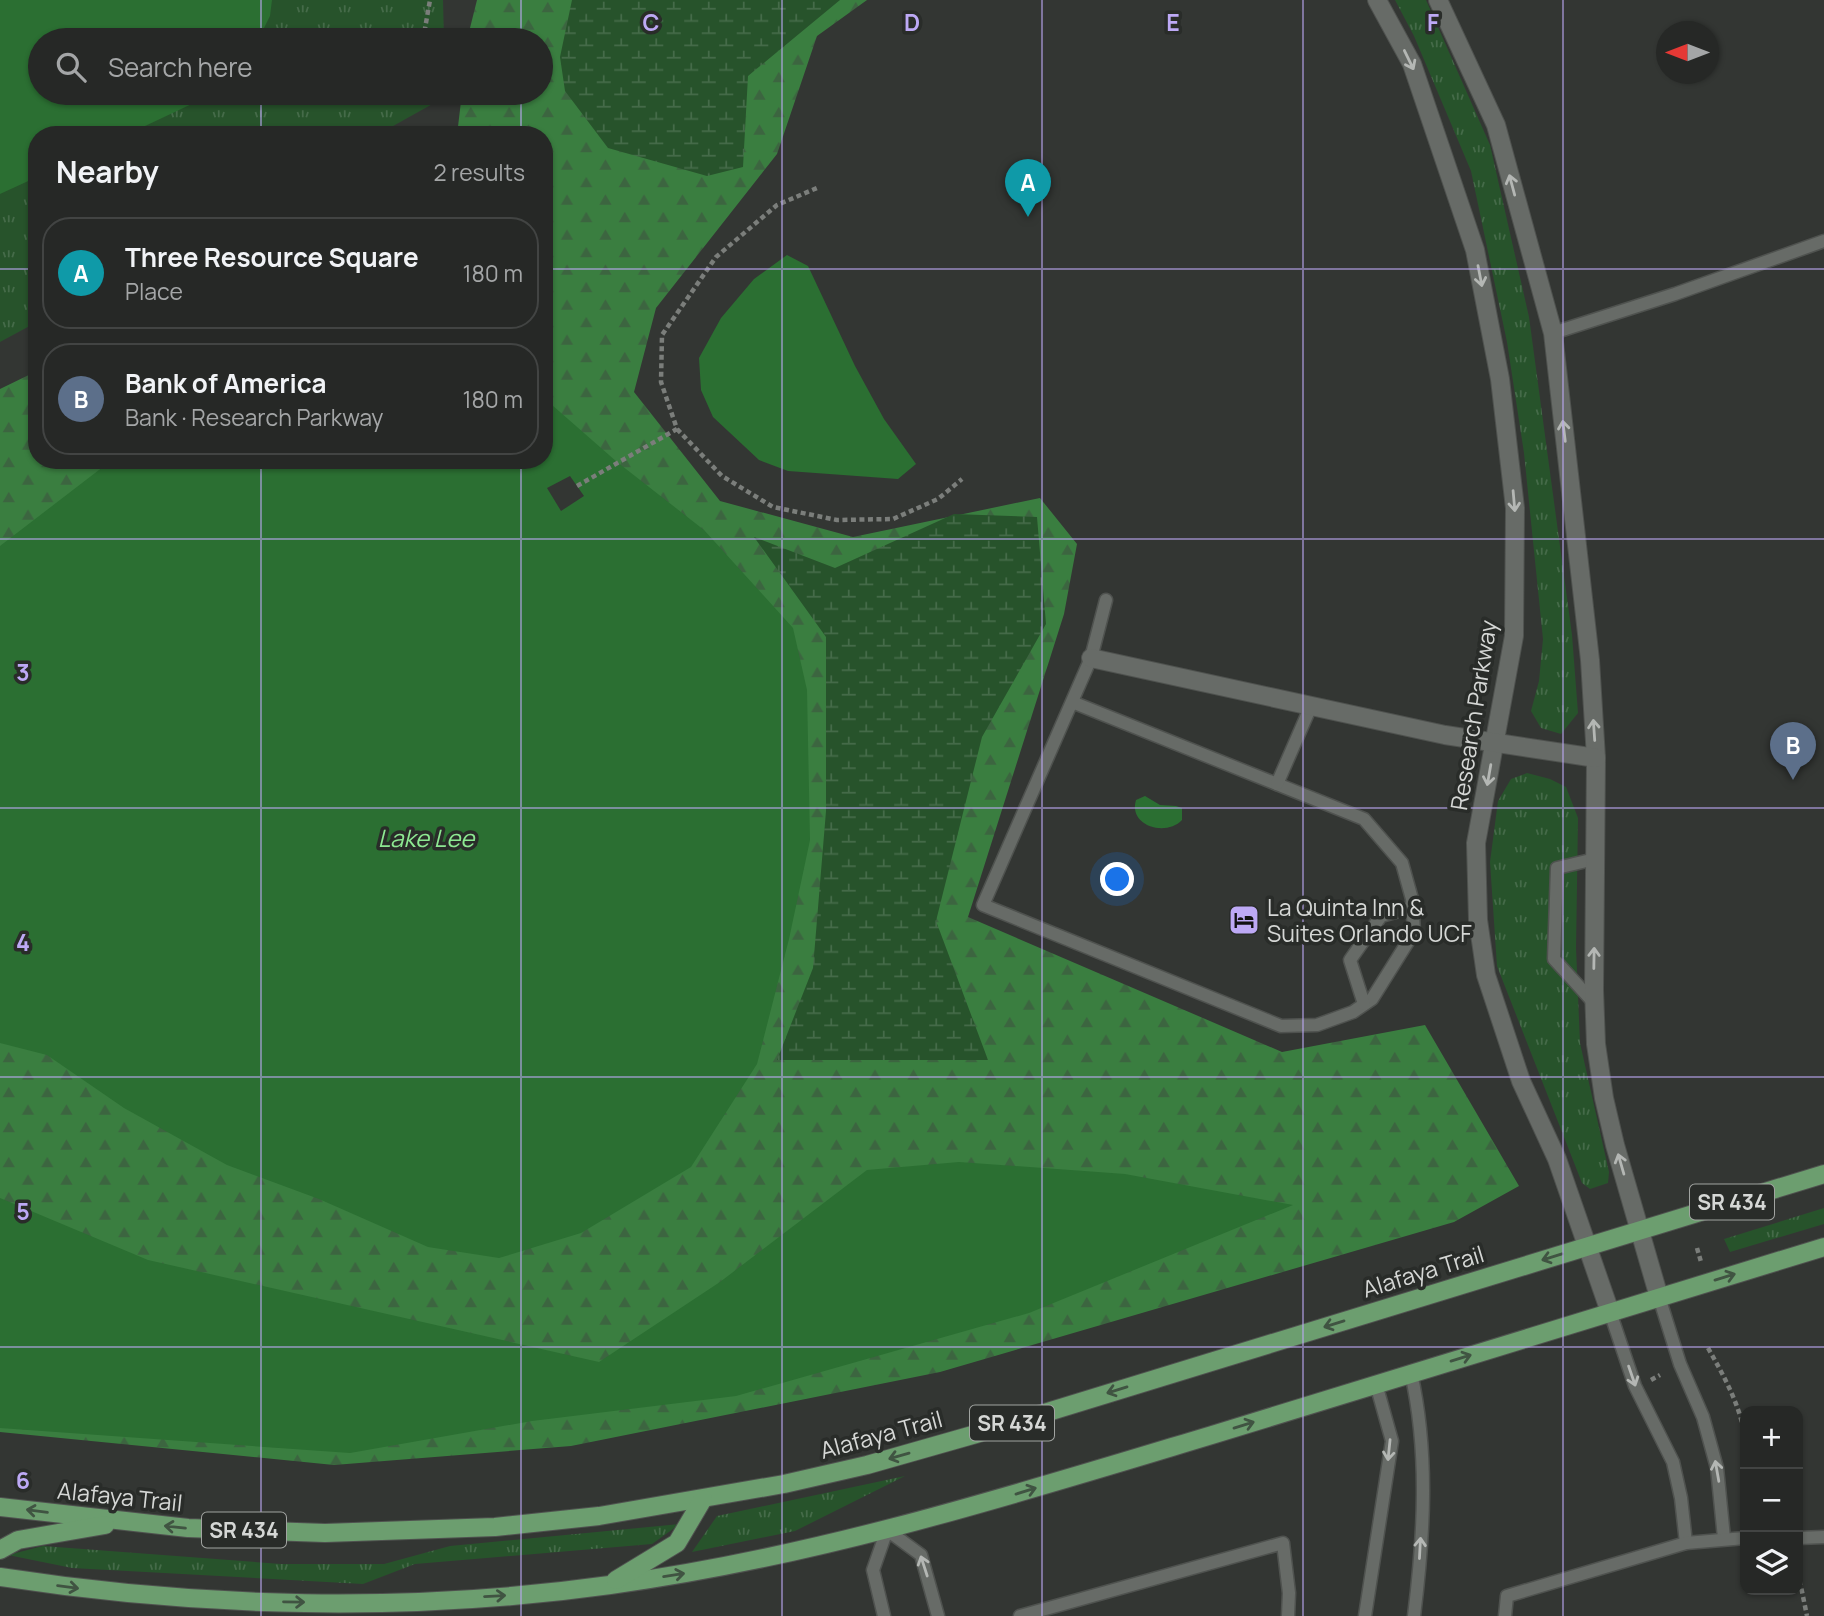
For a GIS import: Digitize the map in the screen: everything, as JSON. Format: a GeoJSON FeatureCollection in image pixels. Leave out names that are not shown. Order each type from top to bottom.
{"type":"FeatureCollection","features":[{"type":"Feature","properties":{"kind":"main road","name":"Alafaya Trail"},"geometry":{"type":"LineString","coordinates":[[0,1507],[188,1528],[325,1533],[495,1527],[599,1516],[702,1499],[855,1467],[952,1441],[1824,1174]]}},
{"type":"Feature","properties":{"kind":"main road"},"geometry":{"type":"LineString","coordinates":[[0,1577],[69,1588],[325,1609],[607,1586],[794,1553],[998,1500],[1824,1247]]}},
{"type":"Feature","properties":{"kind":"main road"},"geometry":{"type":"LineString","coordinates":[[607,1586],[677,1543],[702,1499]]}},
{"type":"Feature","properties":{"kind":"main road"},"geometry":{"type":"LineString","coordinates":[[0,1550],[18,1540],[122,1521]]}},
{"type":"Feature","properties":{"kind":"street","name":"Research Parkway"},"geometry":{"type":"LineString","coordinates":[[1377,0],[1412,64],[1475,250],[1500,379],[1515,508],[1514,636],[1476,843],[1478,920],[1486,975],[1521,1081],[1557,1159],[1610,1312]]}},
{"type":"Feature","properties":{"kind":"street"},"geometry":{"type":"LineString","coordinates":[[1438,0],[1496,125],[1553,332],[1588,648],[1596,758],[1596,1044],[1604,1098],[1659,1297]]}},
{"type":"Feature","properties":{"kind":"street"},"geometry":{"type":"LineString","coordinates":[[1091,657],[1494,744],[1596,758]]}},
{"type":"Feature","properties":{"kind":"lane"},"geometry":{"type":"LineString","coordinates":[[1553,332],[1675,294],[1824,241]]}},
{"type":"Feature","properties":{"kind":"lane"},"geometry":{"type":"LineString","coordinates":[[1072,702],[1364,819],[1402,863],[1413,907],[1414,932],[1372,999],[1353,1012],[1317,1025],[1281,1026],[983,905],[1091,657],[1106,600]]}},
{"type":"Feature","properties":{"kind":"lane"},"geometry":{"type":"LineString","coordinates":[[1277,784],[1311,706]]}},
{"type":"Feature","properties":{"kind":"lane"},"geometry":{"type":"LineString","coordinates":[[1595,859],[1557,868],[1554,959],[1595,1004]]}},
{"type":"Feature","properties":{"kind":"lane"},"geometry":{"type":"LineString","coordinates":[[1364,1004],[1350,960],[1381,916],[1413,907]]}},
{"type":"Feature","properties":{"kind":"lane"},"geometry":{"type":"LineString","coordinates":[[1659,1297],[1680,1364],[1703,1417],[1717,1468],[1724,1538]]}},
{"type":"Feature","properties":{"kind":"lane"},"geometry":{"type":"LineString","coordinates":[[1610,1312],[1635,1386],[1673,1462],[1681,1498],[1686,1543]]}},
{"type":"Feature","properties":{"kind":"lane"},"geometry":{"type":"LineString","coordinates":[[1411,1373],[1422,1441],[1423,1497],[1414,1616]]}},
{"type":"Feature","properties":{"kind":"lane"},"geometry":{"type":"LineString","coordinates":[[1365,1616],[1392,1441],[1376,1384]]}},
{"type":"Feature","properties":{"kind":"lane"},"geometry":{"type":"LineString","coordinates":[[884,1616],[873,1570],[887,1530],[921,1555],[938,1616]]}},
{"type":"Feature","properties":{"kind":"lane"},"geometry":{"type":"LineString","coordinates":[[1505,1616],[1507,1596],[1686,1543],[1740,1538]]}},
{"type":"Feature","properties":{"kind":"lane"},"geometry":{"type":"LineString","coordinates":[[1803,1538],[1824,1538]]}},
{"type":"Feature","properties":{"kind":"lane"},"geometry":{"type":"LineString","coordinates":[[1020,1616],[1036,1614],[1283,1543],[1289,1592],[1288,1616]]}},
{"type":"Feature","properties":{"kind":"path"},"geometry":{"type":"LineString","coordinates":[[425,28],[430,0]]}},
{"type":"Feature","properties":{"kind":"path"},"geometry":{"type":"LineString","coordinates":[[817,188],[777,205],[716,257],[662,335],[661,382],[677,429],[722,476],[773,507],[836,520],[893,519],[938,499],[962,480]]}},
{"type":"Feature","properties":{"kind":"path"},"geometry":{"type":"LineString","coordinates":[[577,486],[677,429]]}},
{"type":"Feature","properties":{"kind":"path"},"geometry":{"type":"LineString","coordinates":[[1697,1248],[1701,1262]]}},
{"type":"Feature","properties":{"kind":"path"},"geometry":{"type":"LineString","coordinates":[[1708,1348],[1725,1378],[1740,1416]]}},
{"type":"Feature","properties":{"kind":"path"},"geometry":{"type":"LineString","coordinates":[[1803,1595],[1807,1616]]}},
{"type":"Feature","properties":{"kind":"green space"},"geometry":{"type":"Polygon","coordinates":[[[0,0],[443,0],[444,28],[28,28],[28,105],[431,105],[393,126],[28,126],[28,327],[0,342],[0,0]]]}},
{"type":"Feature","properties":{"kind":"green space"},"geometry":{"type":"Polygon","coordinates":[[[477,0],[867,0],[817,36],[777,154],[656,308],[634,392],[720,501],[853,537],[1040,498],[1077,544],[1064,614],[968,917],[1282,1052],[1425,1025],[1519,1186],[1454,1222],[940,1372],[571,1446],[334,1465],[0,1432],[0,389],[28,375],[28,469],[553,469],[553,126],[458,126],[461,105],[553,105],[553,28],[470,28],[477,0]]]}},
{"type":"Feature","properties":{"kind":"green space"},"geometry":{"type":"Polygon","coordinates":[[[572,0],[840,0],[748,76],[743,167],[707,176],[608,148],[565,91],[560,57],[572,0]]]}},
{"type":"Feature","properties":{"kind":"green space"},"geometry":{"type":"Polygon","coordinates":[[[1395,0],[1426,0],[1490,145],[1529,317],[1572,635],[1578,713],[1561,734],[1541,728],[1531,711],[1539,681],[1543,639],[1524,453],[1507,342],[1471,171],[1414,36],[1395,0]]]}},
{"type":"Feature","properties":{"kind":"green space"},"geometry":{"type":"Polygon","coordinates":[[[954,514],[1037,517],[1046,624],[982,737],[936,921],[988,1060],[777,1060],[813,968],[826,811],[826,637],[754,537],[835,568],[954,514]]]}},
{"type":"Feature","properties":{"kind":"green space"},"geometry":{"type":"Polygon","coordinates":[[[1527,773],[1550,779],[1566,787],[1578,818],[1576,948],[1580,1043],[1609,1172],[1608,1183],[1590,1189],[1582,1183],[1497,966],[1490,862],[1498,801],[1511,779],[1527,773]]]}},
{"type":"Feature","properties":{"kind":"green space"},"geometry":{"type":"Polygon","coordinates":[[[1824,1208],[1824,1224],[1730,1252],[1724,1239],[1824,1208]]]}},
{"type":"Feature","properties":{"kind":"green space"},"geometry":{"type":"Polygon","coordinates":[[[905,1476],[795,1531],[692,1552],[717,1516],[905,1476]]]}},
{"type":"Feature","properties":{"kind":"green space"},"geometry":{"type":"Polygon","coordinates":[[[680,1524],[652,1544],[415,1564],[363,1584],[72,1568],[8,1555],[43,1546],[281,1564],[384,1564],[450,1546],[680,1524]]]}},
{"type":"Feature","properties":{"kind":"water"},"geometry":{"type":"Polygon","coordinates":[[[0,0],[272,0],[270,16],[264,28],[28,28],[28,105],[190,105],[145,126],[28,126],[28,181],[0,194],[0,0]]]}},
{"type":"Feature","properties":{"kind":"water"},"geometry":{"type":"Polygon","coordinates":[[[787,255],[808,266],[855,366],[884,419],[916,464],[898,479],[788,471],[759,460],[713,417],[701,390],[699,358],[721,318],[754,279],[787,255]]]}},
{"type":"Feature","properties":{"kind":"water","name":"Lake Lee"},"geometry":{"type":"Polygon","coordinates":[[[553,406],[617,462],[704,530],[793,628],[807,690],[810,840],[789,939],[757,1064],[691,1167],[581,1233],[499,1258],[428,1247],[319,1199],[227,1165],[124,1108],[47,1055],[0,1043],[0,546],[100,469],[553,469],[553,406]]]}},
{"type":"Feature","properties":{"kind":"water"},"geometry":{"type":"Polygon","coordinates":[[[1145,796],[1160,805],[1182,808],[1182,820],[1167,828],[1150,826],[1143,822],[1135,809],[1136,800],[1145,796]]]}},
{"type":"Feature","properties":{"kind":"water"},"geometry":{"type":"Polygon","coordinates":[[[959,1162],[1125,1174],[1293,1205],[1029,1313],[736,1396],[532,1421],[350,1453],[0,1428],[0,1198],[148,1260],[599,1362],[720,1282],[867,1170],[959,1162]]]}},
{"type":"Feature","properties":{"kind":"pier"},"geometry":{"type":"Polygon","coordinates":[[[570,476],[584,496],[561,511],[547,488],[570,476]]]}},
{"type":"Feature","properties":{"kind":"place","name":"Three Resource Square"},"geometry":{"type":"Point","coordinates":[1028,217]}},
{"type":"Feature","properties":{"kind":"place","name":"Bank of America"},"geometry":{"type":"Point","coordinates":[1793,780]}},
{"type":"Feature","properties":{"kind":"place","name":"La Quinta Inn & Suites Orlando UCF"},"geometry":{"type":"Point","coordinates":[1244,920]}}]}
